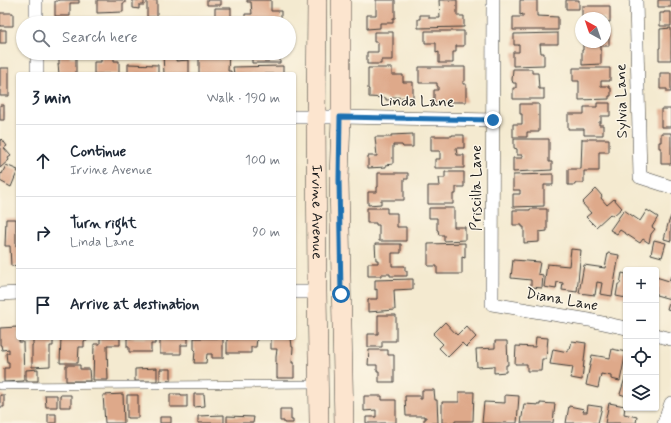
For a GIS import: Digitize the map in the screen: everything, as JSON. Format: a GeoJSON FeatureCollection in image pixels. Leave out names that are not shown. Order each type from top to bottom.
{"type":"FeatureCollection","features":[{"type":"Feature","properties":{"kind":"main road","name":"Irvine Avenue"},"geometry":{"type":"LineString","coordinates":[[317,0],[316,116],[319,423]]}},
{"type":"Feature","properties":{"kind":"main road","name":"Irvine Avenue"},"geometry":{"type":"LineString","coordinates":[[341,0],[339,180],[344,423]]}},
{"type":"Feature","properties":{"kind":"street"},"geometry":{"type":"LineString","coordinates":[[36,0],[36,16]]}},
{"type":"Feature","properties":{"kind":"street","name":"Priscilla Lane"},"geometry":{"type":"LineString","coordinates":[[492,304],[493,0]]}},
{"type":"Feature","properties":{"kind":"street","name":"Sylvia Lane"},"geometry":{"type":"LineString","coordinates":[[636,0],[640,177],[671,187]]}},
{"type":"Feature","properties":{"kind":"street"},"geometry":{"type":"LineString","coordinates":[[37,60],[37,72]]}},
{"type":"Feature","properties":{"kind":"street","name":"Linda Lane"},"geometry":{"type":"LineString","coordinates":[[296,117],[316,116],[493,120]]}},
{"type":"Feature","properties":{"kind":"street"},"geometry":{"type":"LineString","coordinates":[[296,292],[317,292]]}},
{"type":"Feature","properties":{"kind":"street"},"geometry":{"type":"LineString","coordinates":[[0,294],[16,294]]}},
{"type":"Feature","properties":{"kind":"street","name":"Diana Lane"},"geometry":{"type":"LineString","coordinates":[[492,304],[589,320],[623,327]]}},
{"type":"Feature","properties":{"kind":"street"},"geometry":{"type":"LineString","coordinates":[[659,336],[671,339]]}},
{"type":"Feature","properties":{"kind":"street"},"geometry":{"type":"LineString","coordinates":[[664,423],[671,403]]}},
{"type":"Feature","properties":{"kind":"lane"},"geometry":{"type":"LineString","coordinates":[[0,386],[319,384]]}},
{"type":"Feature","properties":{"kind":"building"},"geometry":{"type":"Polygon","coordinates":[[[79,0],[79,3],[70,3],[70,16],[55,16],[55,1],[79,0]]]}},
{"type":"Feature","properties":{"kind":"building"},"geometry":{"type":"Polygon","coordinates":[[[97,0],[125,0],[125,3],[123,3],[123,12],[97,13],[97,0]]]}},
{"type":"Feature","properties":{"kind":"building"},"geometry":{"type":"Polygon","coordinates":[[[133,0],[144,0],[144,5],[139,5],[139,9],[133,8],[133,0]]]}},
{"type":"Feature","properties":{"kind":"building"},"geometry":{"type":"Polygon","coordinates":[[[147,0],[157,0],[157,16],[147,16],[147,0]]]}},
{"type":"Feature","properties":{"kind":"building"},"geometry":{"type":"Polygon","coordinates":[[[207,0],[221,0],[221,5],[207,5],[207,0]]]}},
{"type":"Feature","properties":{"kind":"building"},"geometry":{"type":"Polygon","coordinates":[[[247,0],[271,0],[271,11],[281,11],[281,16],[245,16],[245,14],[252,14],[251,2],[247,2],[247,0]]]}},
{"type":"Feature","properties":{"kind":"building"},"geometry":{"type":"Polygon","coordinates":[[[376,0],[395,0],[395,18],[393,18],[393,23],[380,23],[380,28],[367,29],[367,15],[376,15],[376,0]]]}},
{"type":"Feature","properties":{"kind":"building"},"geometry":{"type":"Polygon","coordinates":[[[439,0],[457,0],[457,16],[464,16],[464,27],[418,28],[418,19],[420,19],[420,15],[429,15],[429,18],[440,18],[439,0]]]}},
{"type":"Feature","properties":{"kind":"building"},"geometry":{"type":"Polygon","coordinates":[[[520,0],[537,0],[537,16],[558,17],[558,30],[513,30],[513,17],[523,17],[523,14],[520,15],[520,0]]]}},
{"type":"Feature","properties":{"kind":"building"},"geometry":{"type":"Polygon","coordinates":[[[566,0],[579,0],[579,9],[566,9],[566,0]]]}},
{"type":"Feature","properties":{"kind":"building"},"geometry":{"type":"Polygon","coordinates":[[[658,0],[671,0],[671,7],[658,7],[658,0]]]}},
{"type":"Feature","properties":{"kind":"building"},"geometry":{"type":"Polygon","coordinates":[[[582,6],[610,6],[610,12],[582,12],[582,6]]]}},
{"type":"Feature","properties":{"kind":"building"},"geometry":{"type":"Polygon","coordinates":[[[215,8],[231,8],[231,16],[215,16],[215,8]]]}},
{"type":"Feature","properties":{"kind":"building"},"geometry":{"type":"Polygon","coordinates":[[[671,12],[671,26],[660,26],[660,13],[671,12]]]}},
{"type":"Feature","properties":{"kind":"building"},"geometry":{"type":"Polygon","coordinates":[[[0,13],[13,13],[13,26],[0,26],[0,13]]]}},
{"type":"Feature","properties":{"kind":"building"},"geometry":{"type":"Polygon","coordinates":[[[671,28],[671,60],[659,60],[660,29],[671,28]]]}},
{"type":"Feature","properties":{"kind":"building"},"geometry":{"type":"Polygon","coordinates":[[[0,30],[6,30],[6,43],[0,43],[0,30]]]}},
{"type":"Feature","properties":{"kind":"building"},"geometry":{"type":"Polygon","coordinates":[[[425,31],[464,31],[464,46],[456,46],[456,52],[453,52],[453,63],[439,63],[439,52],[436,53],[436,43],[425,43],[425,31]]]}},
{"type":"Feature","properties":{"kind":"building"},"geometry":{"type":"Polygon","coordinates":[[[374,32],[393,32],[393,60],[381,60],[381,64],[367,64],[367,52],[378,52],[378,42],[374,42],[374,32]]]}},
{"type":"Feature","properties":{"kind":"building"},"geometry":{"type":"Polygon","coordinates":[[[558,33],[558,44],[540,44],[541,53],[544,53],[544,65],[513,66],[513,52],[519,52],[519,45],[514,45],[514,34],[558,33]]]}},
{"type":"Feature","properties":{"kind":"building"},"geometry":{"type":"Polygon","coordinates":[[[583,48],[600,48],[601,64],[582,65],[583,48]]]}},
{"type":"Feature","properties":{"kind":"building"},"geometry":{"type":"Polygon","coordinates":[[[59,60],[76,60],[76,72],[59,72],[59,60]]]}},
{"type":"Feature","properties":{"kind":"building"},"geometry":{"type":"Polygon","coordinates":[[[101,60],[119,61],[119,72],[94,72],[94,62],[101,62],[101,60]]]}},
{"type":"Feature","properties":{"kind":"building"},"geometry":{"type":"Polygon","coordinates":[[[163,60],[189,60],[189,72],[164,72],[163,60]]]}},
{"type":"Feature","properties":{"kind":"building"},"geometry":{"type":"Polygon","coordinates":[[[199,60],[229,60],[228,71],[231,71],[231,72],[199,72],[199,60]]]}},
{"type":"Feature","properties":{"kind":"building"},"geometry":{"type":"Polygon","coordinates":[[[252,60],[280,60],[280,63],[252,63],[252,60]]]}},
{"type":"Feature","properties":{"kind":"building"},"geometry":{"type":"Polygon","coordinates":[[[128,64],[158,65],[158,72],[128,72],[128,64]]]}},
{"type":"Feature","properties":{"kind":"building"},"geometry":{"type":"Polygon","coordinates":[[[283,66],[283,72],[234,72],[233,67],[283,66]]]}},
{"type":"Feature","properties":{"kind":"building"},"geometry":{"type":"Polygon","coordinates":[[[419,67],[465,67],[465,81],[463,81],[463,84],[466,84],[466,102],[434,102],[434,90],[438,90],[437,83],[419,83],[419,67]]]}},
{"type":"Feature","properties":{"kind":"building"},"geometry":{"type":"Polygon","coordinates":[[[0,68],[9,68],[9,96],[0,96],[0,68]]]}},
{"type":"Feature","properties":{"kind":"building"},"geometry":{"type":"Polygon","coordinates":[[[368,68],[392,68],[392,75],[403,75],[403,82],[413,82],[413,98],[392,97],[392,100],[386,100],[386,98],[369,97],[368,68]]]}},
{"type":"Feature","properties":{"kind":"building"},"geometry":{"type":"Polygon","coordinates":[[[573,68],[610,68],[610,81],[601,81],[601,86],[609,86],[609,88],[611,88],[611,96],[609,96],[609,99],[579,100],[579,81],[573,81],[573,68]]]}},
{"type":"Feature","properties":{"kind":"building"},"geometry":{"type":"Polygon","coordinates":[[[513,69],[532,69],[532,73],[538,73],[539,89],[544,89],[544,99],[513,99],[513,88],[516,88],[516,83],[513,83],[512,80],[513,69]]]}},
{"type":"Feature","properties":{"kind":"building"},"geometry":{"type":"Polygon","coordinates":[[[660,73],[671,73],[671,92],[667,92],[667,89],[660,89],[660,73]]]}},
{"type":"Feature","properties":{"kind":"building"},"geometry":{"type":"Polygon","coordinates":[[[597,103],[610,103],[610,116],[601,116],[601,122],[599,122],[599,125],[603,125],[603,135],[584,135],[584,129],[568,129],[568,114],[584,114],[584,107],[597,107],[597,103]]]}},
{"type":"Feature","properties":{"kind":"building"},"geometry":{"type":"Polygon","coordinates":[[[520,104],[539,104],[539,132],[527,132],[527,137],[513,137],[513,124],[522,124],[520,104]]]}},
{"type":"Feature","properties":{"kind":"building"},"geometry":{"type":"Polygon","coordinates":[[[0,105],[4,105],[4,120],[0,120],[0,105]]]}},
{"type":"Feature","properties":{"kind":"building"},"geometry":{"type":"Polygon","coordinates":[[[661,109],[671,109],[671,127],[661,127],[661,109]]]}},
{"type":"Feature","properties":{"kind":"building"},"geometry":{"type":"Polygon","coordinates":[[[661,133],[671,133],[671,164],[661,164],[661,148],[659,148],[659,142],[661,142],[661,133]]]}},
{"type":"Feature","properties":{"kind":"building"},"geometry":{"type":"Polygon","coordinates":[[[413,134],[413,147],[393,145],[393,164],[386,165],[386,167],[368,168],[368,156],[377,156],[375,137],[391,137],[391,135],[413,134]]]}},
{"type":"Feature","properties":{"kind":"building"},"geometry":{"type":"Polygon","coordinates":[[[464,135],[464,148],[456,148],[457,155],[464,155],[464,168],[435,168],[435,159],[440,159],[440,151],[431,151],[431,136],[464,135]]]}},
{"type":"Feature","properties":{"kind":"building"},"geometry":{"type":"Polygon","coordinates":[[[2,139],[7,146],[4,148],[11,156],[8,158],[9,160],[0,168],[0,141],[2,139]]]}},
{"type":"Feature","properties":{"kind":"building"},"geometry":{"type":"Polygon","coordinates":[[[514,139],[549,139],[549,162],[552,162],[552,170],[513,172],[513,158],[522,158],[522,155],[517,155],[517,149],[514,148],[514,139]]]}},
{"type":"Feature","properties":{"kind":"building"},"geometry":{"type":"Polygon","coordinates":[[[582,139],[609,139],[609,152],[599,152],[599,171],[584,171],[584,183],[568,185],[568,169],[581,169],[582,139]]]}},
{"type":"Feature","properties":{"kind":"building"},"geometry":{"type":"Polygon","coordinates":[[[6,165],[16,169],[16,175],[11,187],[0,181],[1,173],[2,174],[6,165]]]}},
{"type":"Feature","properties":{"kind":"building"},"geometry":{"type":"Polygon","coordinates":[[[445,172],[464,172],[464,187],[456,187],[456,194],[453,194],[453,204],[428,204],[428,186],[440,186],[439,178],[445,178],[445,172]]]}},
{"type":"Feature","properties":{"kind":"building"},"geometry":{"type":"Polygon","coordinates":[[[378,173],[408,173],[408,179],[404,179],[404,200],[381,200],[381,204],[368,205],[368,192],[377,192],[378,173]]]}},
{"type":"Feature","properties":{"kind":"building"},"geometry":{"type":"Polygon","coordinates":[[[553,174],[553,185],[544,185],[544,206],[513,207],[513,194],[520,194],[520,190],[513,190],[513,175],[553,174]]]}},
{"type":"Feature","properties":{"kind":"building"},"geometry":{"type":"Polygon","coordinates":[[[596,189],[607,205],[614,199],[622,208],[613,216],[610,214],[596,227],[586,217],[591,213],[582,203],[596,189]]]}},
{"type":"Feature","properties":{"kind":"building"},"geometry":{"type":"Polygon","coordinates":[[[367,208],[387,208],[387,213],[397,213],[397,227],[406,227],[406,241],[379,241],[379,225],[376,225],[376,223],[367,223],[367,208]]]}},
{"type":"Feature","properties":{"kind":"building"},"geometry":{"type":"Polygon","coordinates":[[[429,208],[454,208],[454,227],[465,227],[465,240],[444,241],[444,235],[439,235],[437,230],[437,218],[429,218],[429,208]]]}},
{"type":"Feature","properties":{"kind":"building"},"geometry":{"type":"Polygon","coordinates":[[[547,209],[547,231],[539,232],[539,242],[524,243],[524,227],[522,227],[522,225],[513,225],[513,210],[547,209]]]}},
{"type":"Feature","properties":{"kind":"building"},"geometry":{"type":"Polygon","coordinates":[[[624,210],[640,221],[647,210],[658,217],[652,227],[655,229],[651,234],[649,243],[643,239],[640,243],[620,230],[617,234],[610,230],[624,210]]]}},
{"type":"Feature","properties":{"kind":"building"},"geometry":{"type":"Polygon","coordinates":[[[671,216],[671,241],[664,239],[671,216]]]}},
{"type":"Feature","properties":{"kind":"building"},"geometry":{"type":"Polygon","coordinates":[[[6,219],[16,219],[16,265],[11,266],[10,246],[5,246],[6,219]]]}},
{"type":"Feature","properties":{"kind":"building"},"geometry":{"type":"Polygon","coordinates":[[[654,240],[666,243],[662,257],[651,254],[654,240]]]}},
{"type":"Feature","properties":{"kind":"building"},"geometry":{"type":"Polygon","coordinates":[[[465,243],[465,258],[462,257],[462,274],[437,274],[437,266],[428,266],[428,244],[465,243]]]}},
{"type":"Feature","properties":{"kind":"building"},"geometry":{"type":"Polygon","coordinates":[[[375,244],[401,244],[401,253],[392,253],[392,266],[405,266],[407,276],[390,276],[390,274],[381,274],[381,276],[368,276],[368,263],[378,263],[378,260],[376,260],[375,244]]]}},
{"type":"Feature","properties":{"kind":"building"},"geometry":{"type":"Polygon","coordinates":[[[571,249],[581,250],[577,292],[562,290],[563,283],[557,282],[556,289],[544,287],[547,264],[569,266],[571,249]]]}},
{"type":"Feature","properties":{"kind":"building"},"geometry":{"type":"Polygon","coordinates":[[[608,253],[619,255],[612,296],[600,294],[602,283],[597,282],[595,295],[579,293],[584,265],[605,268],[608,253]]]}},
{"type":"Feature","properties":{"kind":"building"},"geometry":{"type":"Polygon","coordinates":[[[513,260],[540,262],[538,274],[543,275],[542,288],[531,287],[531,280],[511,278],[513,260]]]}},
{"type":"Feature","properties":{"kind":"building"},"geometry":{"type":"Polygon","coordinates":[[[622,273],[623,297],[616,296],[618,284],[620,284],[622,273]]]}},
{"type":"Feature","properties":{"kind":"building"},"geometry":{"type":"Polygon","coordinates":[[[671,276],[671,310],[667,309],[670,299],[659,296],[659,278],[669,281],[671,276]]]}},
{"type":"Feature","properties":{"kind":"building"},"geometry":{"type":"Polygon","coordinates":[[[413,279],[413,289],[394,290],[395,310],[368,312],[368,299],[377,299],[375,280],[413,279]]]}},
{"type":"Feature","properties":{"kind":"building"},"geometry":{"type":"Polygon","coordinates":[[[378,315],[396,315],[396,341],[382,341],[382,347],[368,347],[368,334],[378,334],[378,315]]]}},
{"type":"Feature","properties":{"kind":"building"},"geometry":{"type":"Polygon","coordinates":[[[445,322],[457,335],[466,326],[476,337],[466,347],[462,343],[448,357],[439,348],[443,344],[433,334],[445,322]]]}},
{"type":"Feature","properties":{"kind":"building"},"geometry":{"type":"Polygon","coordinates":[[[16,327],[16,340],[23,342],[24,381],[4,382],[4,368],[9,368],[6,353],[9,353],[9,349],[2,350],[0,345],[0,328],[16,327]]]}},
{"type":"Feature","properties":{"kind":"building"},"geometry":{"type":"Polygon","coordinates":[[[536,337],[548,338],[546,359],[542,359],[541,371],[527,371],[527,364],[515,364],[516,346],[535,347],[536,337]]]}},
{"type":"Feature","properties":{"kind":"building"},"geometry":{"type":"Polygon","coordinates":[[[33,340],[53,340],[53,346],[50,346],[50,366],[32,367],[33,340]]]}},
{"type":"Feature","properties":{"kind":"building"},"geometry":{"type":"Polygon","coordinates":[[[61,340],[87,340],[84,341],[84,347],[79,347],[78,363],[60,363],[61,340]]]}},
{"type":"Feature","properties":{"kind":"building"},"geometry":{"type":"Polygon","coordinates":[[[100,340],[120,340],[120,345],[107,345],[108,380],[93,380],[94,344],[100,344],[100,340]]]}},
{"type":"Feature","properties":{"kind":"building"},"geometry":{"type":"Polygon","coordinates":[[[127,340],[155,340],[155,344],[151,344],[151,352],[129,352],[129,347],[127,347],[127,340]]]}},
{"type":"Feature","properties":{"kind":"building"},"geometry":{"type":"Polygon","coordinates":[[[160,340],[188,340],[188,345],[181,345],[181,354],[160,354],[160,340]]]}},
{"type":"Feature","properties":{"kind":"building"},"geometry":{"type":"Polygon","coordinates":[[[194,340],[223,340],[223,358],[212,358],[212,354],[207,354],[206,363],[194,363],[196,351],[194,349],[194,340]]]}},
{"type":"Feature","properties":{"kind":"building"},"geometry":{"type":"Polygon","coordinates":[[[227,340],[257,340],[256,347],[251,347],[251,353],[227,353],[227,340]]]}},
{"type":"Feature","properties":{"kind":"building"},"geometry":{"type":"Polygon","coordinates":[[[271,340],[291,340],[293,347],[292,363],[294,363],[294,378],[277,378],[277,349],[271,349],[271,340]]]}},
{"type":"Feature","properties":{"kind":"building"},"geometry":{"type":"Polygon","coordinates":[[[495,341],[507,341],[508,365],[506,365],[506,372],[494,373],[494,366],[477,367],[476,349],[495,348],[495,341]]]}},
{"type":"Feature","properties":{"kind":"building"},"geometry":{"type":"Polygon","coordinates":[[[572,341],[586,343],[582,380],[571,378],[573,367],[550,364],[553,349],[568,352],[572,341]]]}},
{"type":"Feature","properties":{"kind":"building"},"geometry":{"type":"Polygon","coordinates":[[[612,349],[623,351],[623,366],[620,381],[611,379],[611,376],[601,374],[598,388],[586,385],[592,355],[610,358],[612,349]]]}},
{"type":"Feature","properties":{"kind":"building"},"geometry":{"type":"Polygon","coordinates":[[[369,350],[388,350],[388,355],[394,355],[394,382],[379,382],[379,371],[377,371],[377,365],[368,365],[369,350]]]}},
{"type":"Feature","properties":{"kind":"building"},"geometry":{"type":"Polygon","coordinates":[[[66,365],[80,365],[80,369],[89,369],[90,381],[66,381],[66,365]]]}},
{"type":"Feature","properties":{"kind":"building"},"geometry":{"type":"Polygon","coordinates":[[[157,368],[157,381],[135,381],[135,369],[157,368]]]}},
{"type":"Feature","properties":{"kind":"building"},"geometry":{"type":"Polygon","coordinates":[[[38,369],[38,381],[26,381],[26,370],[38,369]]]}},
{"type":"Feature","properties":{"kind":"building"},"geometry":{"type":"Polygon","coordinates":[[[160,369],[171,369],[171,380],[160,381],[160,369]]]}},
{"type":"Feature","properties":{"kind":"building"},"geometry":{"type":"Polygon","coordinates":[[[623,384],[623,395],[620,394],[623,384]]]}},
{"type":"Feature","properties":{"kind":"building"},"geometry":{"type":"Polygon","coordinates":[[[422,390],[434,390],[435,400],[437,400],[438,423],[424,423],[424,419],[426,419],[426,417],[424,416],[406,416],[405,396],[420,396],[420,399],[422,399],[422,390]]]}},
{"type":"Feature","properties":{"kind":"building"},"geometry":{"type":"Polygon","coordinates":[[[459,392],[474,392],[473,421],[442,423],[442,402],[459,402],[459,392]]]}},
{"type":"Feature","properties":{"kind":"building"},"geometry":{"type":"Polygon","coordinates":[[[123,394],[124,423],[105,423],[103,395],[123,394]]]}},
{"type":"Feature","properties":{"kind":"building"},"geometry":{"type":"Polygon","coordinates":[[[170,394],[187,395],[187,407],[170,407],[170,394]]]}},
{"type":"Feature","properties":{"kind":"building"},"geometry":{"type":"Polygon","coordinates":[[[194,394],[204,394],[205,406],[194,407],[194,394]]]}},
{"type":"Feature","properties":{"kind":"building"},"geometry":{"type":"Polygon","coordinates":[[[0,395],[4,395],[4,407],[0,407],[0,395]]]}},
{"type":"Feature","properties":{"kind":"building"},"geometry":{"type":"Polygon","coordinates":[[[45,395],[57,395],[57,407],[46,407],[45,395]]]}},
{"type":"Feature","properties":{"kind":"building"},"geometry":{"type":"Polygon","coordinates":[[[60,395],[71,395],[71,407],[60,407],[60,395]]]}},
{"type":"Feature","properties":{"kind":"building"},"geometry":{"type":"Polygon","coordinates":[[[127,395],[138,395],[138,418],[127,418],[127,395]]]}},
{"type":"Feature","properties":{"kind":"building"},"geometry":{"type":"Polygon","coordinates":[[[505,395],[519,396],[517,423],[482,423],[484,402],[505,403],[505,395]]]}},
{"type":"Feature","properties":{"kind":"building"},"geometry":{"type":"Polygon","coordinates":[[[364,396],[382,396],[382,400],[396,400],[396,423],[366,423],[366,417],[376,417],[376,410],[364,411],[364,396]]]}},
{"type":"Feature","properties":{"kind":"building"},"geometry":{"type":"Polygon","coordinates":[[[540,403],[555,404],[553,423],[521,423],[524,404],[540,405],[540,403]]]}},
{"type":"Feature","properties":{"kind":"building"},"geometry":{"type":"Polygon","coordinates":[[[609,403],[623,406],[624,414],[637,417],[636,423],[605,423],[609,403]]]}},
{"type":"Feature","properties":{"kind":"building"},"geometry":{"type":"Polygon","coordinates":[[[588,405],[602,407],[598,423],[566,423],[569,406],[584,409],[583,412],[587,412],[588,405]]]}},
{"type":"Feature","properties":{"kind":"building"},"geometry":{"type":"Polygon","coordinates":[[[280,409],[291,409],[291,420],[293,420],[293,423],[284,423],[284,421],[280,421],[280,409]]]}},
{"type":"Feature","properties":{"kind":"building"},"geometry":{"type":"Polygon","coordinates":[[[48,414],[56,414],[56,423],[48,423],[48,414]]]}},
{"type":"Feature","properties":{"kind":"building"},"geometry":{"type":"Polygon","coordinates":[[[224,415],[224,423],[198,423],[198,416],[224,415]]]}},
{"type":"Feature","properties":{"kind":"building"},"geometry":{"type":"Polygon","coordinates":[[[227,416],[254,417],[253,423],[227,423],[227,416]]]}},
{"type":"Feature","properties":{"kind":"building"},"geometry":{"type":"Polygon","coordinates":[[[160,417],[171,417],[171,423],[160,423],[160,417]]]}},
{"type":"Feature","properties":{"kind":"route"},"geometry":{"type":"LineString","coordinates":[[341,294],[339,180],[340,117],[493,120]]}}]}
